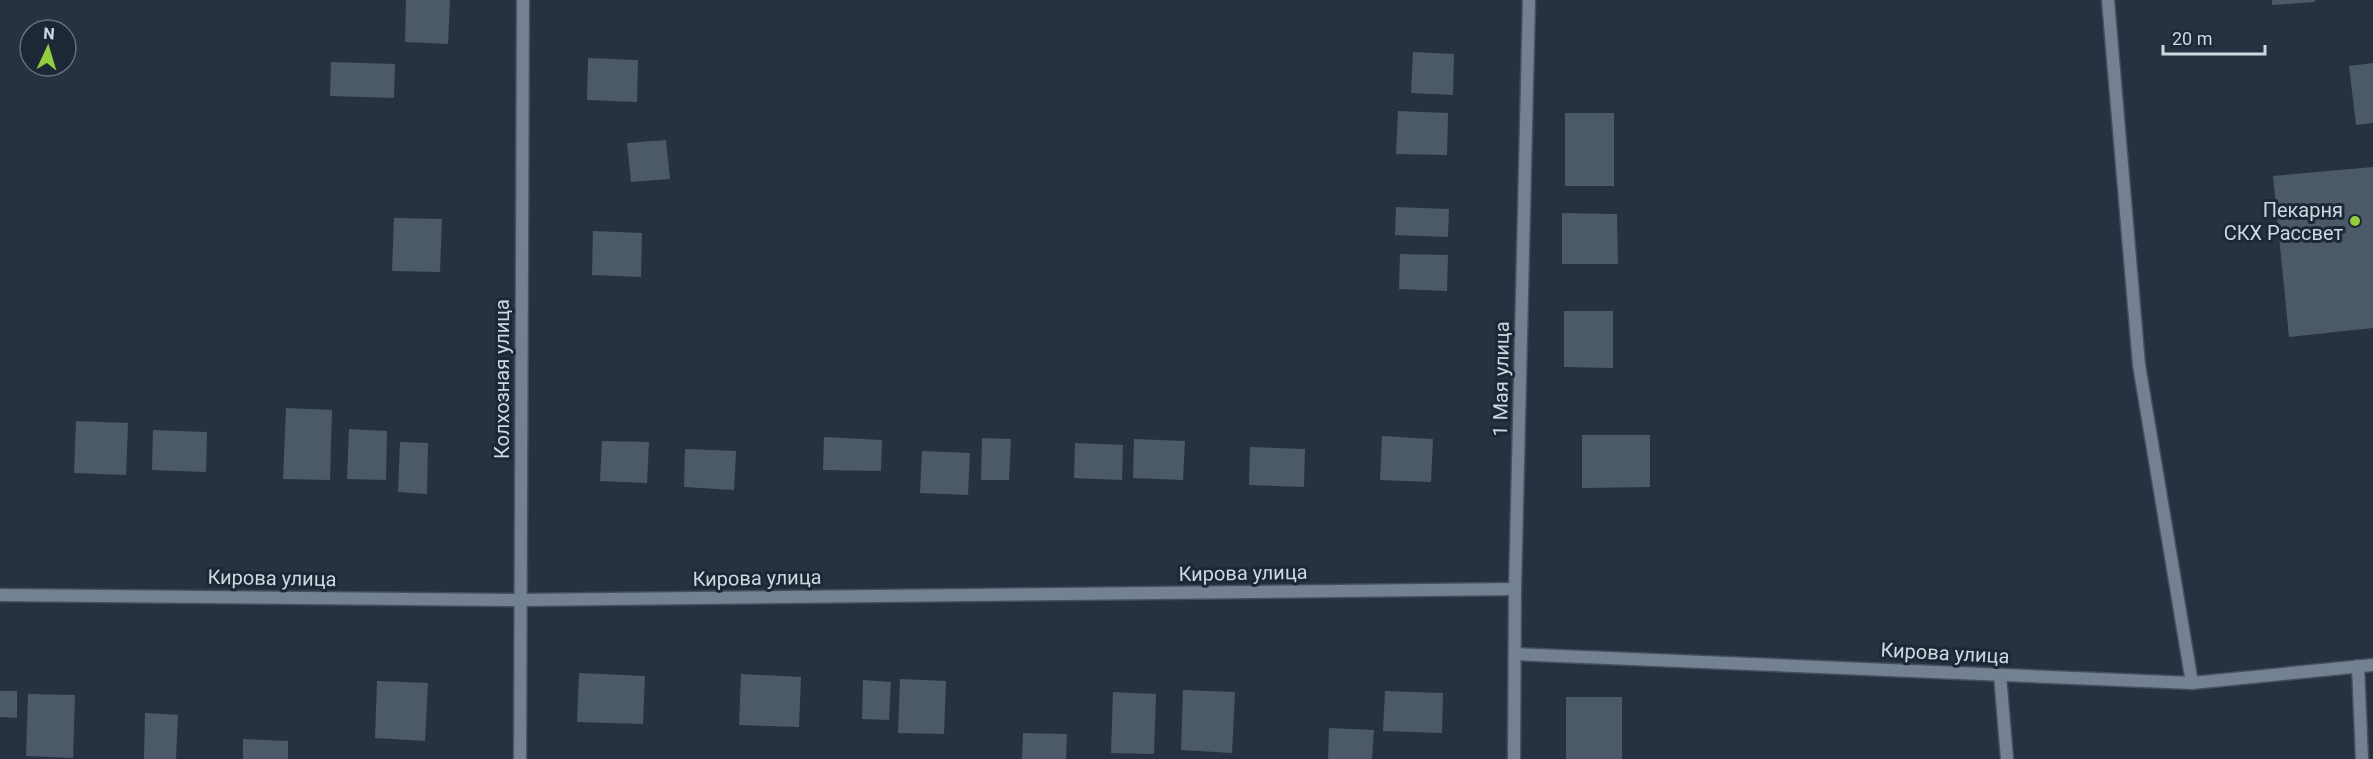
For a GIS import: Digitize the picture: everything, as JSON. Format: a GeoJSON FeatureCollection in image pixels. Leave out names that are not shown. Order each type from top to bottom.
{"type":"FeatureCollection","features":[{"type":"Feature","properties":{"kind":"street","name":"Колхозная улица"},"geometry":{"type":"LineString","coordinates":[[520,759],[523,0]]}},
{"type":"Feature","properties":{"kind":"street","name":"1 Мая улица"},"geometry":{"type":"LineString","coordinates":[[1514,759],[1515,590],[1529,0]]}},
{"type":"Feature","properties":{"kind":"street"},"geometry":{"type":"LineString","coordinates":[[2108,0],[2139,365],[2192,683]]}},
{"type":"Feature","properties":{"kind":"street","name":"Кирова улица"},"geometry":{"type":"LineString","coordinates":[[0,595],[520,600],[1515,590]]}},
{"type":"Feature","properties":{"kind":"street","name":"Кирова улица"},"geometry":{"type":"LineString","coordinates":[[1515,654],[2192,683],[2373,665]]}},
{"type":"Feature","properties":{"kind":"street"},"geometry":{"type":"LineString","coordinates":[[2358,666],[2362,759]]}},
{"type":"Feature","properties":{"kind":"street"},"geometry":{"type":"LineString","coordinates":[[2000,675],[2007,759]]}},
{"type":"Feature","properties":{"kind":"building"},"geometry":{"type":"Polygon","coordinates":[[[406,0],[450,0],[448,44],[405,42],[406,0]]]}},
{"type":"Feature","properties":{"kind":"building"},"geometry":{"type":"Polygon","coordinates":[[[2272,0],[2315,0],[2315,2],[2272,5],[2272,0]]]}},
{"type":"Feature","properties":{"kind":"building"},"geometry":{"type":"Polygon","coordinates":[[[1413,52],[1454,54],[1453,95],[1411,93],[1413,52]]]}},
{"type":"Feature","properties":{"kind":"building"},"geometry":{"type":"Polygon","coordinates":[[[588,58],[638,60],[637,102],[587,100],[588,58]]]}},
{"type":"Feature","properties":{"kind":"building"},"geometry":{"type":"Polygon","coordinates":[[[331,62],[395,64],[394,98],[330,96],[331,62]]]}},
{"type":"Feature","properties":{"kind":"building"},"geometry":{"type":"Polygon","coordinates":[[[2373,63],[2373,123],[2356,125],[2349,66],[2373,63]]]}},
{"type":"Feature","properties":{"kind":"building"},"geometry":{"type":"Polygon","coordinates":[[[1398,111],[1448,113],[1447,155],[1396,154],[1398,111]]]}},
{"type":"Feature","properties":{"kind":"building"},"geometry":{"type":"Polygon","coordinates":[[[1565,113],[1614,113],[1614,186],[1565,186],[1565,113]]]}},
{"type":"Feature","properties":{"kind":"building"},"geometry":{"type":"Polygon","coordinates":[[[666,140],[670,179],[631,182],[627,143],[666,140]]]}},
{"type":"Feature","properties":{"kind":"building"},"geometry":{"type":"Polygon","coordinates":[[[2373,167],[2373,328],[2289,337],[2273,176],[2373,167]]]}},
{"type":"Feature","properties":{"kind":"building"},"geometry":{"type":"Polygon","coordinates":[[[1396,207],[1449,209],[1448,237],[1395,235],[1396,207]]]}},
{"type":"Feature","properties":{"kind":"building"},"geometry":{"type":"Polygon","coordinates":[[[1562,213],[1617,214],[1618,264],[1562,264],[1562,213]]]}},
{"type":"Feature","properties":{"kind":"building"},"geometry":{"type":"Polygon","coordinates":[[[394,218],[442,219],[440,272],[392,271],[394,218]]]}},
{"type":"Feature","properties":{"kind":"building"},"geometry":{"type":"Polygon","coordinates":[[[593,231],[642,233],[641,277],[592,275],[593,231]]]}},
{"type":"Feature","properties":{"kind":"building"},"geometry":{"type":"Polygon","coordinates":[[[1400,254],[1448,255],[1447,291],[1399,289],[1400,254]]]}},
{"type":"Feature","properties":{"kind":"building"},"geometry":{"type":"Polygon","coordinates":[[[1564,311],[1613,311],[1613,368],[1564,367],[1564,311]]]}},
{"type":"Feature","properties":{"kind":"building"},"geometry":{"type":"Polygon","coordinates":[[[286,408],[332,410],[330,480],[283,479],[286,408]]]}},
{"type":"Feature","properties":{"kind":"building"},"geometry":{"type":"Polygon","coordinates":[[[76,421],[128,423],[126,475],[74,473],[76,421]]]}},
{"type":"Feature","properties":{"kind":"building"},"geometry":{"type":"Polygon","coordinates":[[[349,429],[387,431],[386,480],[347,479],[349,429]]]}},
{"type":"Feature","properties":{"kind":"building"},"geometry":{"type":"Polygon","coordinates":[[[153,430],[207,432],[206,472],[152,470],[153,430]]]}},
{"type":"Feature","properties":{"kind":"building"},"geometry":{"type":"Polygon","coordinates":[[[1582,435],[1650,435],[1650,487],[1582,488],[1582,435]]]}},
{"type":"Feature","properties":{"kind":"building"},"geometry":{"type":"Polygon","coordinates":[[[1382,436],[1433,439],[1431,482],[1380,480],[1382,436]]]}},
{"type":"Feature","properties":{"kind":"building"},"geometry":{"type":"Polygon","coordinates":[[[824,437],[882,440],[881,471],[823,470],[824,437]]]}},
{"type":"Feature","properties":{"kind":"building"},"geometry":{"type":"Polygon","coordinates":[[[982,438],[1011,439],[1009,480],[981,480],[982,438]]]}},
{"type":"Feature","properties":{"kind":"building"},"geometry":{"type":"Polygon","coordinates":[[[1134,439],[1185,441],[1183,480],[1133,478],[1134,439]]]}},
{"type":"Feature","properties":{"kind":"building"},"geometry":{"type":"Polygon","coordinates":[[[602,441],[649,442],[647,483],[600,481],[602,441]]]}},
{"type":"Feature","properties":{"kind":"building"},"geometry":{"type":"Polygon","coordinates":[[[400,442],[428,443],[427,494],[398,492],[400,442]]]}},
{"type":"Feature","properties":{"kind":"building"},"geometry":{"type":"Polygon","coordinates":[[[1075,443],[1123,445],[1122,480],[1074,478],[1075,443]]]}},
{"type":"Feature","properties":{"kind":"building"},"geometry":{"type":"Polygon","coordinates":[[[1250,447],[1305,449],[1304,487],[1249,485],[1250,447]]]}},
{"type":"Feature","properties":{"kind":"building"},"geometry":{"type":"Polygon","coordinates":[[[685,449],[736,451],[734,490],[684,487],[685,449]]]}},
{"type":"Feature","properties":{"kind":"building"},"geometry":{"type":"Polygon","coordinates":[[[922,451],[970,453],[968,495],[920,493],[922,451]]]}},
{"type":"Feature","properties":{"kind":"building"},"geometry":{"type":"Polygon","coordinates":[[[579,673],[645,676],[643,724],[577,722],[579,673]]]}},
{"type":"Feature","properties":{"kind":"building"},"geometry":{"type":"Polygon","coordinates":[[[741,674],[801,677],[799,727],[739,725],[741,674]]]}},
{"type":"Feature","properties":{"kind":"building"},"geometry":{"type":"Polygon","coordinates":[[[900,679],[946,681],[944,734],[898,733],[900,679]]]}},
{"type":"Feature","properties":{"kind":"building"},"geometry":{"type":"Polygon","coordinates":[[[863,680],[891,682],[889,720],[862,719],[863,680]]]}},
{"type":"Feature","properties":{"kind":"building"},"geometry":{"type":"Polygon","coordinates":[[[377,681],[428,683],[425,741],[375,738],[377,681]]]}},
{"type":"Feature","properties":{"kind":"building"},"geometry":{"type":"Polygon","coordinates":[[[1183,690],[1235,692],[1232,753],[1181,750],[1183,690]]]}},
{"type":"Feature","properties":{"kind":"building"},"geometry":{"type":"Polygon","coordinates":[[[0,691],[17,691],[17,718],[0,717],[0,691]]]}},
{"type":"Feature","properties":{"kind":"building"},"geometry":{"type":"Polygon","coordinates":[[[1385,691],[1443,693],[1442,733],[1383,731],[1385,691]]]}},
{"type":"Feature","properties":{"kind":"building"},"geometry":{"type":"Polygon","coordinates":[[[1113,692],[1156,694],[1154,754],[1111,753],[1113,692]]]}},
{"type":"Feature","properties":{"kind":"building"},"geometry":{"type":"Polygon","coordinates":[[[28,694],[75,695],[73,758],[26,756],[28,694]]]}},
{"type":"Feature","properties":{"kind":"building"},"geometry":{"type":"Polygon","coordinates":[[[1566,697],[1622,697],[1622,759],[1566,759],[1566,697]]]}},
{"type":"Feature","properties":{"kind":"building"},"geometry":{"type":"Polygon","coordinates":[[[145,713],[178,715],[176,759],[144,759],[145,713]]]}},
{"type":"Feature","properties":{"kind":"building"},"geometry":{"type":"Polygon","coordinates":[[[1329,728],[1374,730],[1372,759],[1328,759],[1329,728]]]}},
{"type":"Feature","properties":{"kind":"building"},"geometry":{"type":"Polygon","coordinates":[[[1023,733],[1067,734],[1066,759],[1022,759],[1023,733]]]}},
{"type":"Feature","properties":{"kind":"building"},"geometry":{"type":"Polygon","coordinates":[[[243,739],[288,741],[288,759],[243,759],[243,739]]]}},
{"type":"Feature","properties":{"kind":"place","name":"Пекарня СКХ Рассвет"},"geometry":{"type":"Point","coordinates":[2355,221]}}]}
